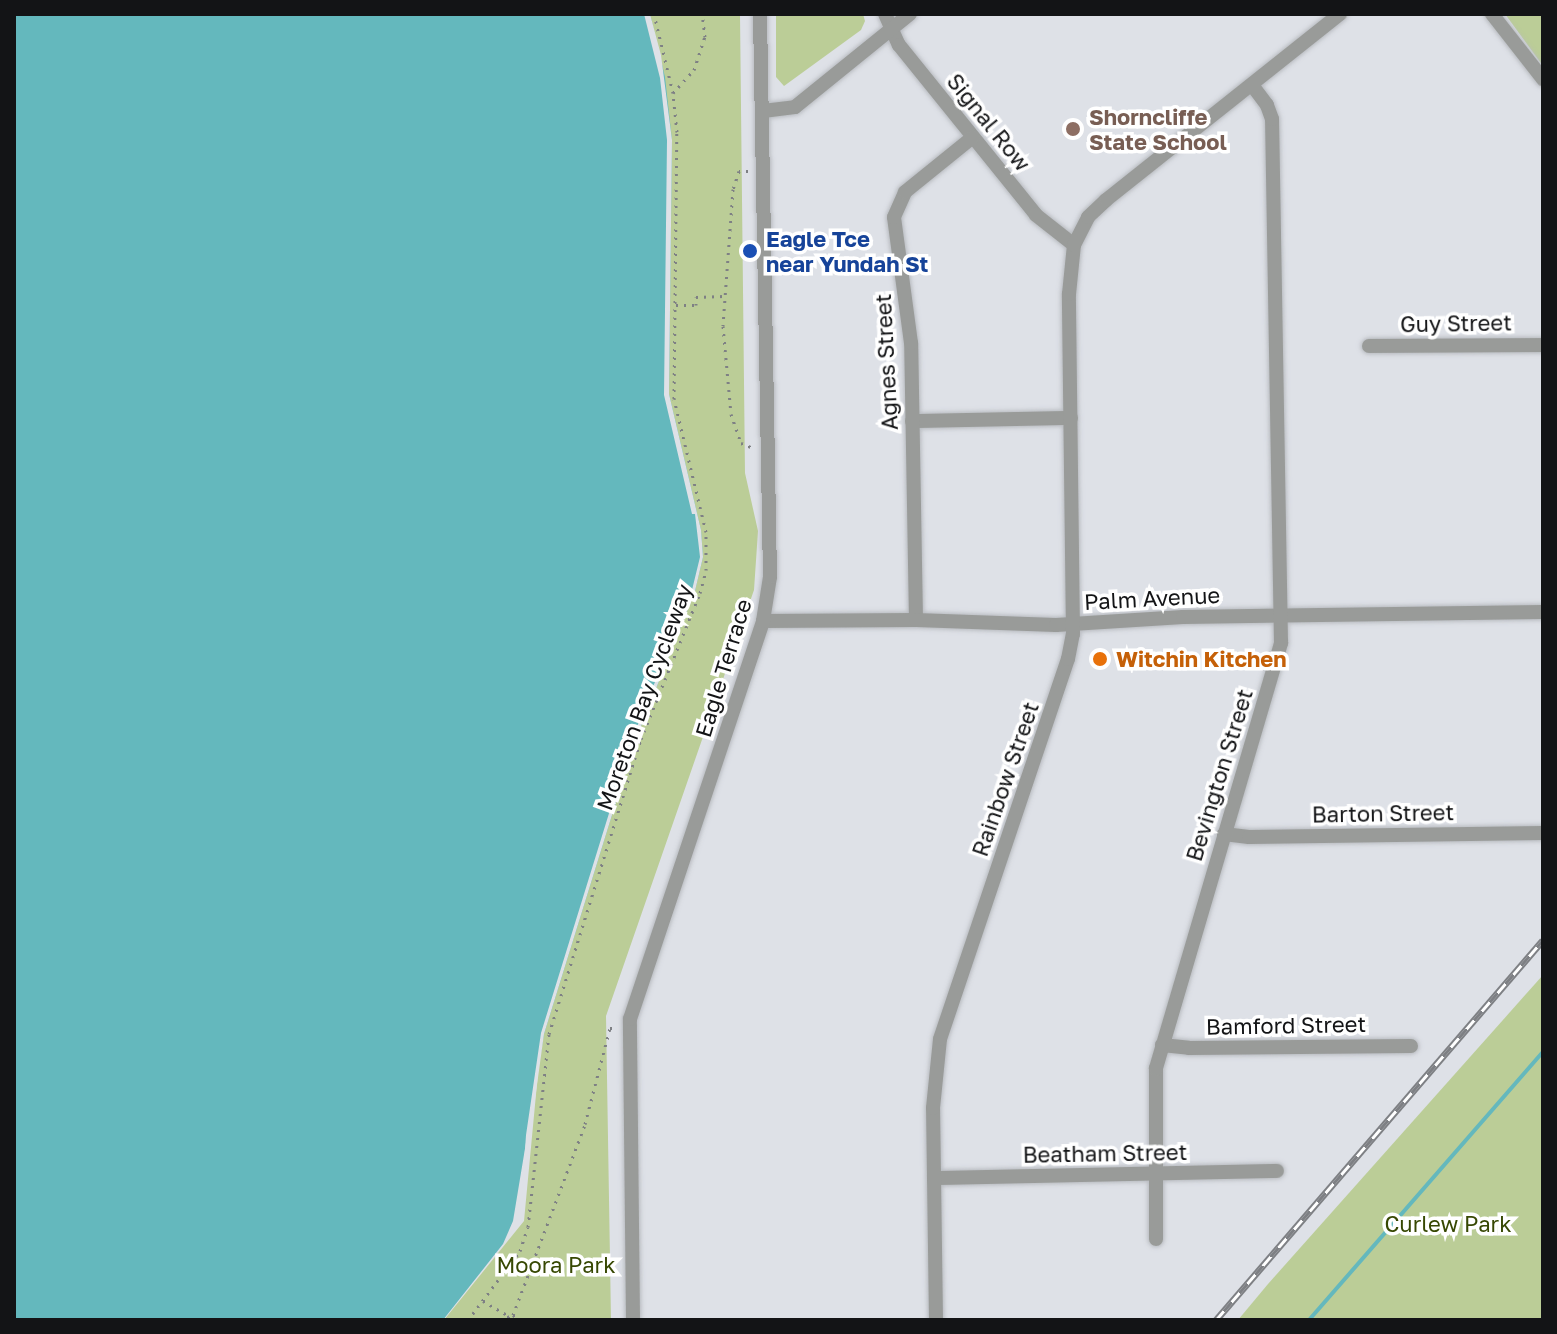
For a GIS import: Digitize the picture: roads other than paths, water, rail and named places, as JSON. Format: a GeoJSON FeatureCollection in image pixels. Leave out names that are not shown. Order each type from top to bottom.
{"type":"FeatureCollection","features":[{"type":"Feature","properties":{"kind":"street","name":"Eagle Terrace"},"geometry":{"type":"LineString","coordinates":[[633,1320],[630,1019],[763,621],[771,553],[760,14]]}},
{"type":"Feature","properties":{"kind":"street"},"geometry":{"type":"LineString","coordinates":[[763,111],[795,107],[888,21],[910,14]]}},
{"type":"Feature","properties":{"kind":"street"},"geometry":{"type":"LineString","coordinates":[[1074,245],[1088,217],[1106,200],[1340,14]]}},
{"type":"Feature","properties":{"kind":"street"},"geometry":{"type":"LineString","coordinates":[[1492,14],[1543,79]]}},
{"type":"Feature","properties":{"kind":"street","name":"Signal Row"},"geometry":{"type":"LineString","coordinates":[[888,21],[899,45],[1036,215],[1074,245]]}},
{"type":"Feature","properties":{"kind":"street","name":"Bevington Street"},"geometry":{"type":"LineString","coordinates":[[1156,1239],[1154,1083],[1162,1045],[1279,657],[1272,119],[1267,105],[1252,85]]}},
{"type":"Feature","properties":{"kind":"street","name":"Agnes Street"},"geometry":{"type":"LineString","coordinates":[[916,620],[909,320],[894,217],[905,192],[973,137]]}},
{"type":"Feature","properties":{"kind":"street","name":"Rainbow Street"},"geometry":{"type":"LineString","coordinates":[[936,1320],[934,1085],[940,1039],[1068,659],[1073,624],[1069,274],[1074,245]]}},
{"type":"Feature","properties":{"kind":"street","name":"Guy Street"},"geometry":{"type":"LineString","coordinates":[[1369,346],[1543,345]]}},
{"type":"Feature","properties":{"kind":"street"},"geometry":{"type":"LineString","coordinates":[[912,421],[1071,418]]}},
{"type":"Feature","properties":{"kind":"street","name":"Palm Avenue"},"geometry":{"type":"LineString","coordinates":[[763,621],[916,620],[1073,624],[1183,617],[1543,612]]}},
{"type":"Feature","properties":{"kind":"street","name":"Barton Street"},"geometry":{"type":"LineString","coordinates":[[1224,834],[1249,837],[1543,833]]}},
{"type":"Feature","properties":{"kind":"street","name":"Bamford Street"},"geometry":{"type":"LineString","coordinates":[[1162,1045],[1189,1048],[1411,1046]]}},
{"type":"Feature","properties":{"kind":"street","name":"Beatham Street"},"geometry":{"type":"LineString","coordinates":[[934,1178],[1277,1171]]}},
{"type":"Feature","properties":{"kind":"water"},"geometry":{"type":"Polygon","coordinates":[[[14,14],[650,14],[665,77],[672,140],[669,394],[701,530],[703,557],[695,591],[635,741],[544,1034],[513,1221],[503,1244],[443,1320],[14,1320],[14,14]]]}},
{"type":"Feature","properties":{"kind":"waterway"},"geometry":{"type":"LineString","coordinates":[[1309,1320],[1543,1052]]}},
{"type":"Feature","properties":{"kind":"railway"},"geometry":{"type":"LineString","coordinates":[[1216,1320],[1543,940]]}},
{"type":"Feature","properties":{"kind":"place","name":"Shorncliffe State School"},"geometry":{"type":"Point","coordinates":[1073,129]}},
{"type":"Feature","properties":{"kind":"place","name":"Eagle Tce near Yundah St"},"geometry":{"type":"Point","coordinates":[750,251]}},
{"type":"Feature","properties":{"kind":"place","name":"Witchin Kitchen"},"geometry":{"type":"Point","coordinates":[1100,659]}},
{"type":"Feature","properties":{"kind":"park label","name":"Curlew Park"},"geometry":{"type":"Point","coordinates":[1448,1224]}},
{"type":"Feature","properties":{"kind":"park label","name":"Moora Park"},"geometry":{"type":"Point","coordinates":[556,1265]}}]}
